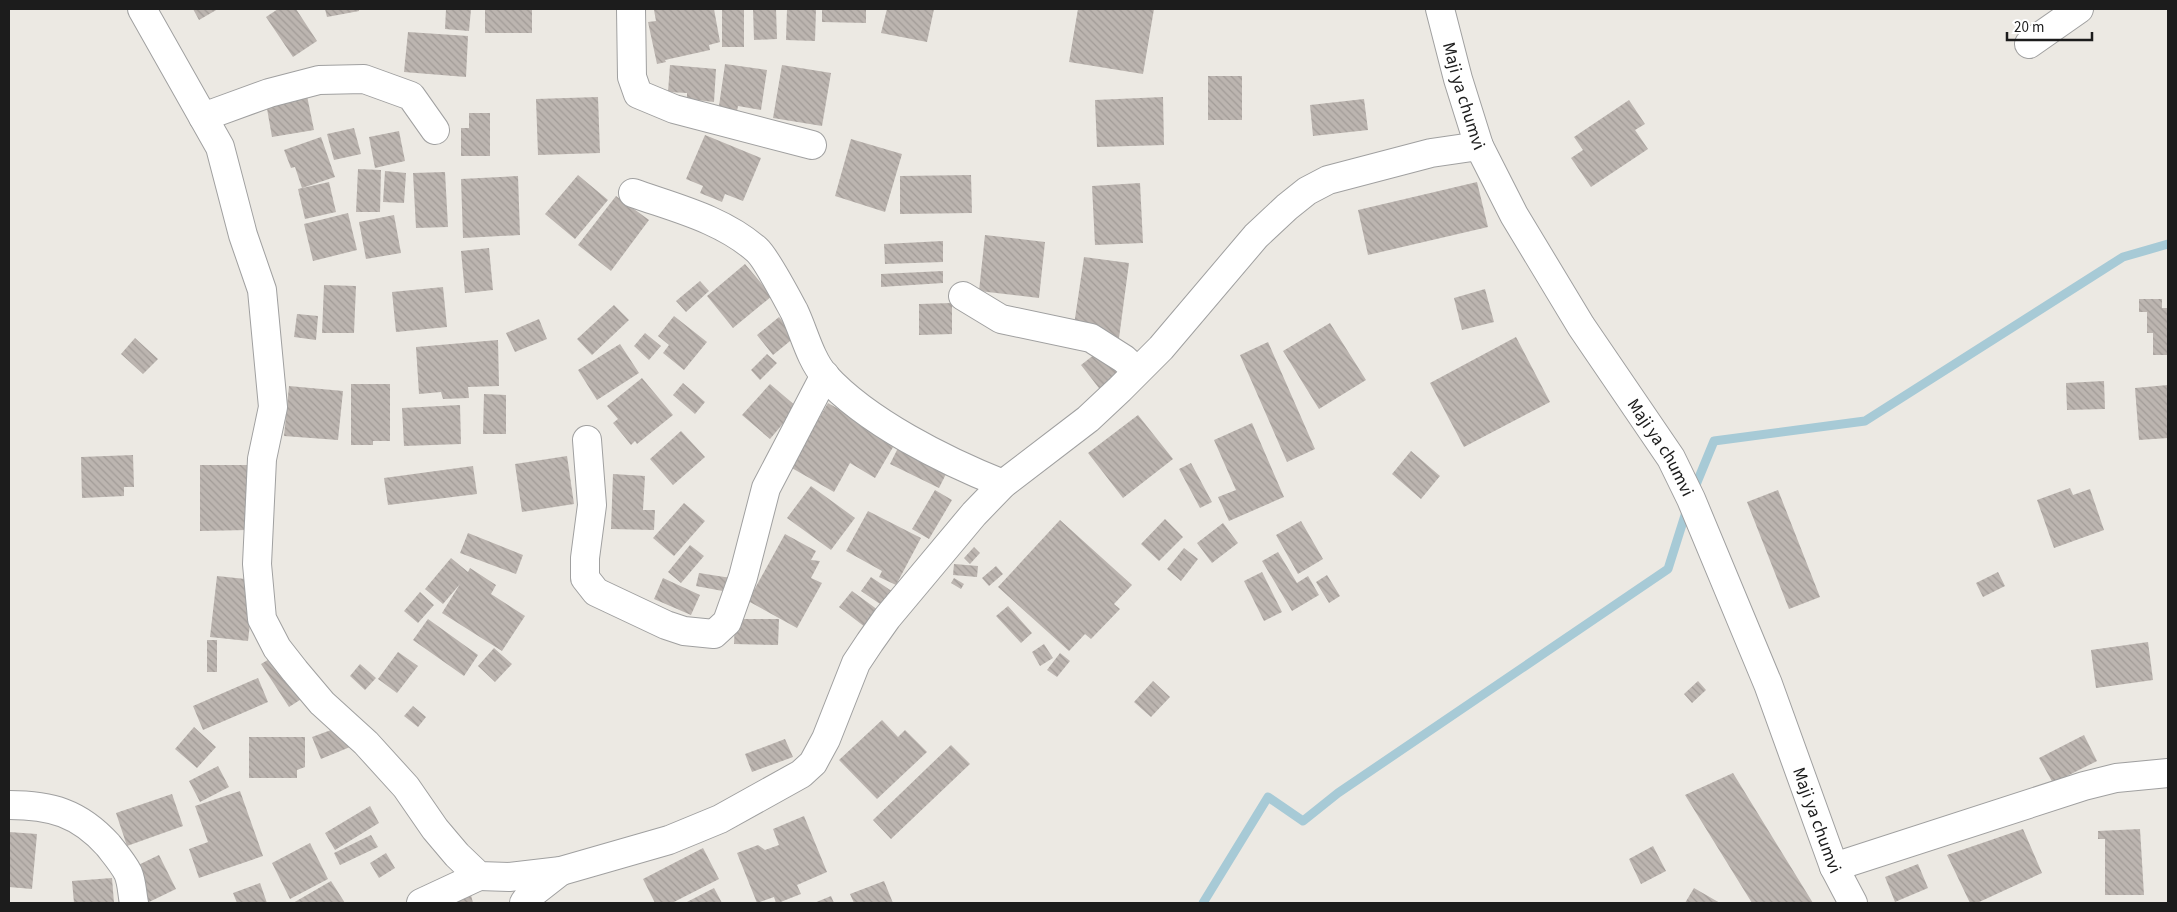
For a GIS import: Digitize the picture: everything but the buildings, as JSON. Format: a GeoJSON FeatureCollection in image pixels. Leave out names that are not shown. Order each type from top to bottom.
{"type":"FeatureCollection","features":[{"type":"Feature","properties":{"kind":"street"},"geometry":{"type":"LineString","coordinates":[[142,9],[220,147],[243,235],[262,290],[273,407],[262,459],[257,564],[262,618],[277,648],[311,690],[322,703],[366,743],[406,787],[435,829],[457,855],[479,876]]}},
{"type":"Feature","properties":{"kind":"street"},"geometry":{"type":"LineString","coordinates":[[631,9],[632,77],[638,94],[674,109],[812,145]]}},
{"type":"Feature","properties":{"kind":"street","name":"Maji ya chumvi"},"geometry":{"type":"LineString","coordinates":[[1440,9],[1458,79],[1479,146],[1514,215],[1581,326],[1671,458],[1691,499],[1768,684],[1834,867],[1853,903]]}},
{"type":"Feature","properties":{"kind":"street"},"geometry":{"type":"LineString","coordinates":[[2029,44],[2079,9]]}},
{"type":"Feature","properties":{"kind":"street"},"geometry":{"type":"LineString","coordinates":[[203,117],[269,92],[319,80],[364,79],[411,96],[435,130]]}},
{"type":"Feature","properties":{"kind":"street"},"geometry":{"type":"LineString","coordinates":[[421,903],[479,876],[509,877],[561,871],[670,840],[720,819],[783,785],[807,769],[813,763],[826,739],[852,672],[870,642],[974,514],[1003,484],[1088,419],[1161,348],[1256,236],[1307,190],[1328,180],[1431,153],[1479,146]]}},
{"type":"Feature","properties":{"kind":"street"},"geometry":{"type":"LineString","coordinates":[[633,193],[723,226],[758,251],[787,298],[825,375],[859,406],[910,440],[982,476],[1003,484]]}},
{"type":"Feature","properties":{"kind":"street"},"geometry":{"type":"LineString","coordinates":[[963,296],[1001,319],[1091,338],[1124,359],[1137,371]]}},
{"type":"Feature","properties":{"kind":"street"},"geometry":{"type":"LineString","coordinates":[[587,440],[592,505],[585,558],[585,578],[596,592],[666,625],[684,631],[714,634],[727,622],[743,577],[766,488],[825,375]]}},
{"type":"Feature","properties":{"kind":"street"},"geometry":{"type":"LineString","coordinates":[[1834,867],[2084,786],[2116,778],[2168,773]]}},
{"type":"Feature","properties":{"kind":"street"},"geometry":{"type":"LineString","coordinates":[[9,805],[30,805],[59,811],[79,819],[97,834],[118,856],[128,874],[134,903]]}},
{"type":"Feature","properties":{"kind":"street"},"geometry":{"type":"LineString","coordinates":[[524,903],[529,896],[561,871]]}},
{"type":"Feature","properties":{"kind":"waterway"},"geometry":{"type":"LineString","coordinates":[[1693,492],[1714,441],[1865,421],[2123,257],[2168,244]]}},
{"type":"Feature","properties":{"kind":"waterway"},"geometry":{"type":"LineString","coordinates":[[1203,903],[1268,797],[1303,821],[1338,793],[1668,569],[1687,509]]}}]}
